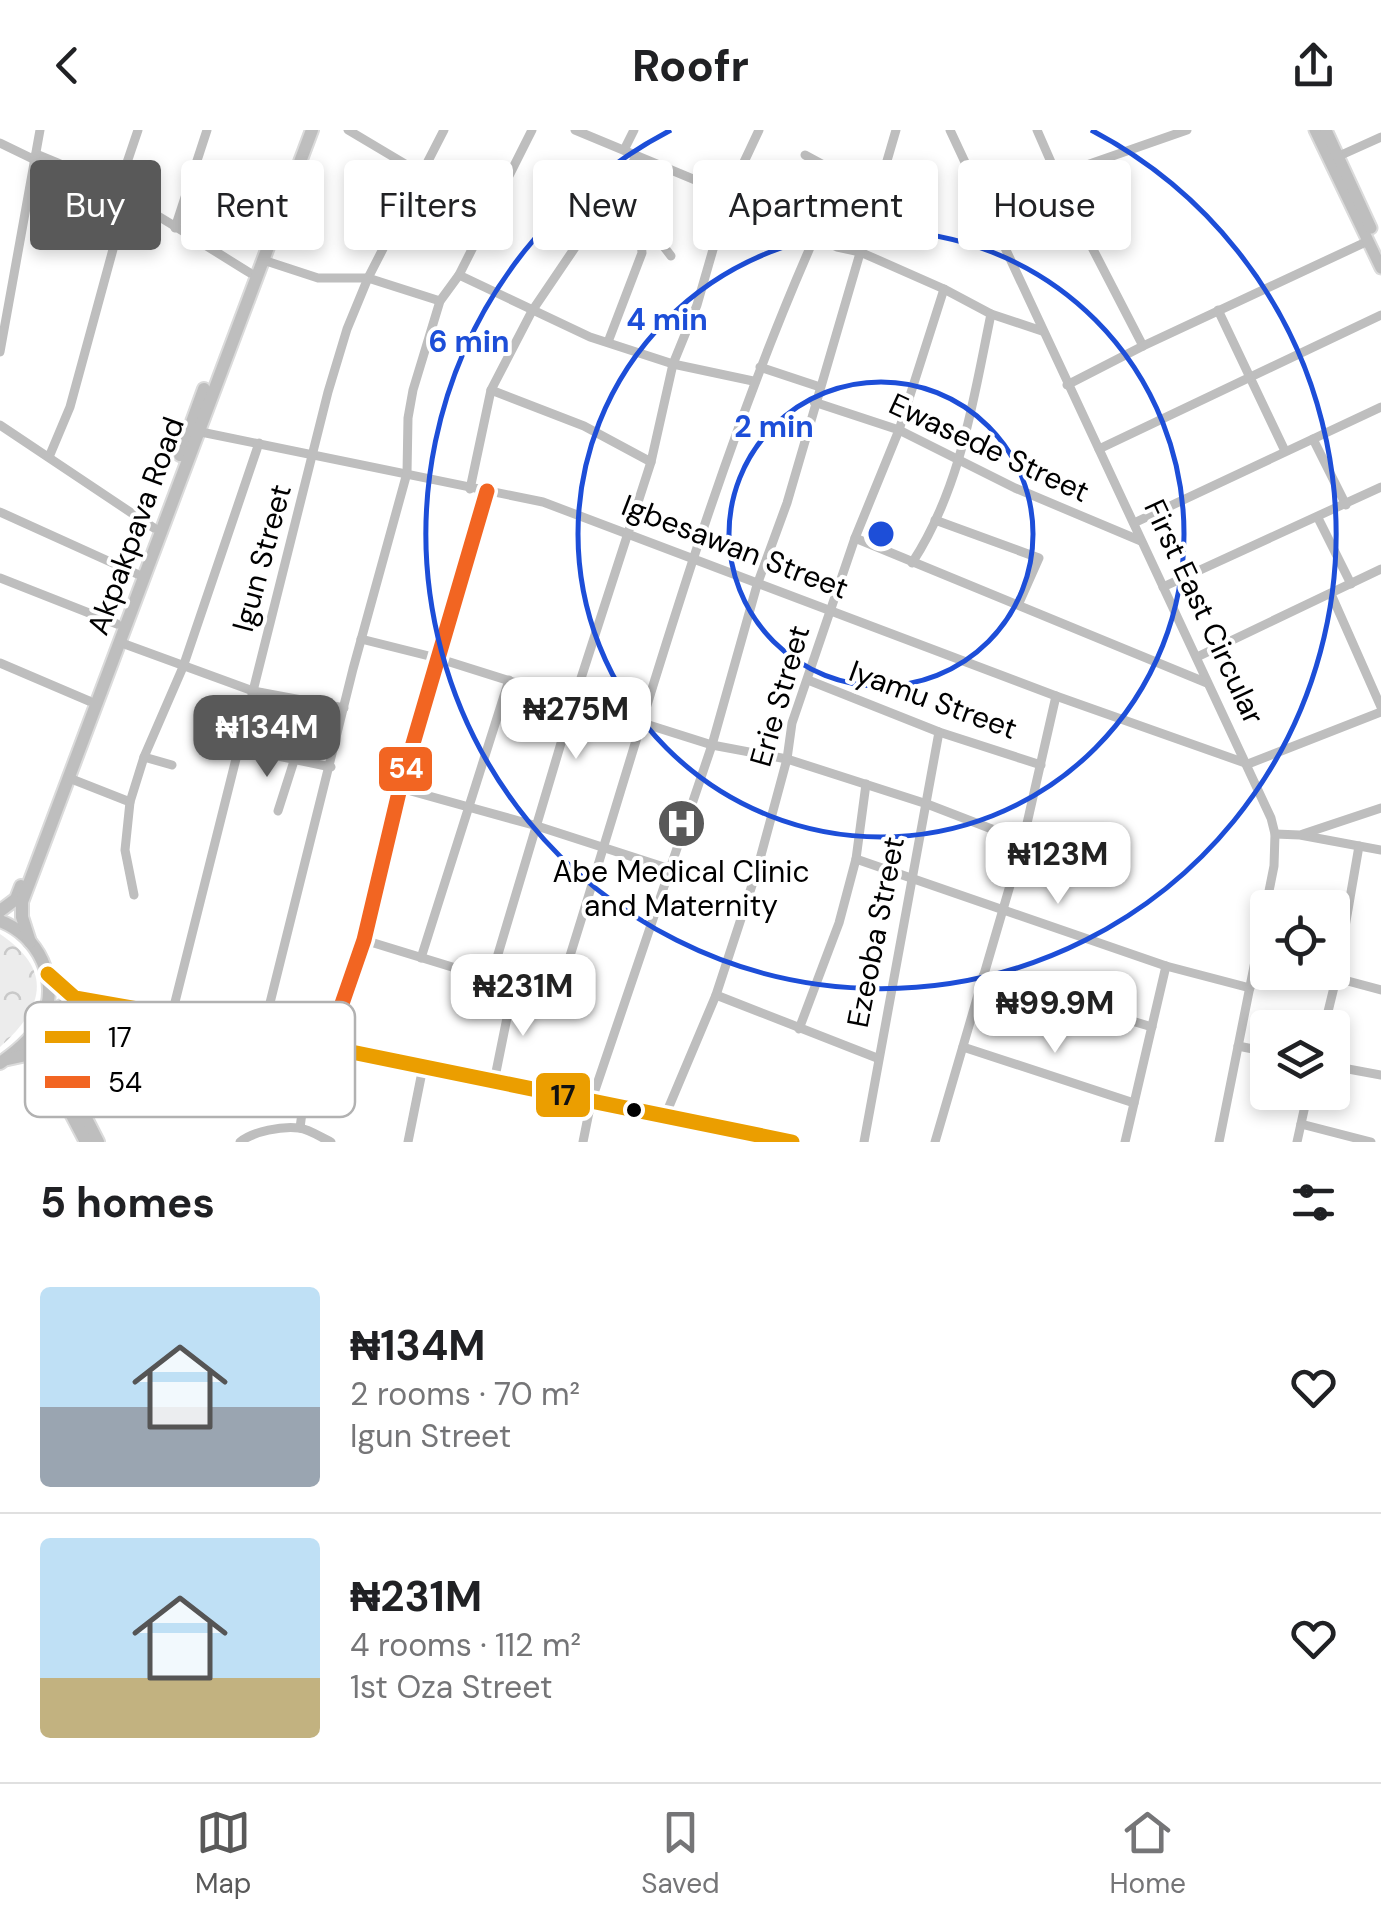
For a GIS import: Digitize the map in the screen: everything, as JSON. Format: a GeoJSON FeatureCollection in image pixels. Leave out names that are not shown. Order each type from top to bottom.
{"type":"FeatureCollection","features":[{"type":"Feature","properties":{"kind":"highway","name":"Akpakpava Road"},"geometry":{"type":"LineString","coordinates":[[30,942],[22,902],[304,130]]}},
{"type":"Feature","properties":{"kind":"highway","name":"Akpakpava Road"},"geometry":{"type":"LineString","coordinates":[[0,910],[20,892],[117,624],[312,130]]}},
{"type":"Feature","properties":{"kind":"highway"},"geometry":{"type":"LineString","coordinates":[[0,922],[24,935],[48,974],[45,1002]]}},
{"type":"Feature","properties":{"kind":"highway"},"geometry":{"type":"LineString","coordinates":[[3,1062],[25,1043]]}},
{"type":"Feature","properties":{"kind":"highway"},"geometry":{"type":"LineString","coordinates":[[72,1117],[86,1142]]}},
{"type":"Feature","properties":{"kind":"highway"},"geometry":{"type":"LineString","coordinates":[[85,1117],[98,1142]]}},
{"type":"Feature","properties":{"kind":"main road"},"geometry":{"type":"LineString","coordinates":[[1315,130],[1381,268]]}},
{"type":"Feature","properties":{"kind":"main road"},"geometry":{"type":"LineString","coordinates":[[1326,130],[1375,220],[1381,250]]}},
{"type":"Feature","properties":{"kind":"main road"},"geometry":{"type":"LineString","coordinates":[[48,974],[75,998],[99,1002]]}},
{"type":"Feature","properties":{"kind":"main road"},"geometry":{"type":"LineString","coordinates":[[68,1002],[75,998]]}},
{"type":"Feature","properties":{"kind":"main road"},"geometry":{"type":"LineString","coordinates":[[355,1053],[665,1116],[662,1117],[744,1138],[792,1142]]}},
{"type":"Feature","properties":{"kind":"street"},"geometry":{"type":"LineString","coordinates":[[0,352],[4,309],[40,130]]}},
{"type":"Feature","properties":{"kind":"street"},"geometry":{"type":"LineString","coordinates":[[131,160],[138,130]]}},
{"type":"Feature","properties":{"kind":"street"},"geometry":{"type":"LineString","coordinates":[[175,228],[207,130]]}},
{"type":"Feature","properties":{"kind":"street"},"geometry":{"type":"LineString","coordinates":[[348,130],[398,160]]}},
{"type":"Feature","properties":{"kind":"street","name":"Igun Street"},"geometry":{"type":"LineString","coordinates":[[429,160],[444,130]]}},
{"type":"Feature","properties":{"kind":"street"},"geometry":{"type":"LineString","coordinates":[[271,1002],[361,639],[407,472],[408,418],[440,301],[459,275],[532,130]]}},
{"type":"Feature","properties":{"kind":"street"},"geometry":{"type":"LineString","coordinates":[[575,130],[693,179]]}},
{"type":"Feature","properties":{"kind":"street"},"geometry":{"type":"LineString","coordinates":[[624,150],[634,130]]}},
{"type":"Feature","properties":{"kind":"street"},"geometry":{"type":"LineString","coordinates":[[745,160],[758,130]]}},
{"type":"Feature","properties":{"kind":"street"},"geometry":{"type":"LineString","coordinates":[[888,160],[894,130]]}},
{"type":"Feature","properties":{"kind":"street","name":"First East Circular"},"geometry":{"type":"LineString","coordinates":[[950,130],[964,160]]}},
{"type":"Feature","properties":{"kind":"street"},"geometry":{"type":"LineString","coordinates":[[1037,130],[1051,160]]}},
{"type":"Feature","properties":{"kind":"street"},"geometry":{"type":"LineString","coordinates":[[1101,160],[1187,130]]}},
{"type":"Feature","properties":{"kind":"street"},"geometry":{"type":"LineString","coordinates":[[1339,156],[1381,137]]}},
{"type":"Feature","properties":{"kind":"street"},"geometry":{"type":"LineString","coordinates":[[0,142],[44,160]]}},
{"type":"Feature","properties":{"kind":"street"},"geometry":{"type":"LineString","coordinates":[[805,155],[814,160]]}},
{"type":"Feature","properties":{"kind":"street"},"geometry":{"type":"LineString","coordinates":[[634,160],[637,156]]}},
{"type":"Feature","properties":{"kind":"street"},"geometry":{"type":"LineString","coordinates":[[161,219],[250,273]]}},
{"type":"Feature","properties":{"kind":"street"},"geometry":{"type":"LineString","coordinates":[[1067,385],[1368,241]]}},
{"type":"Feature","properties":{"kind":"street"},"geometry":{"type":"LineString","coordinates":[[49,457],[70,407],[109,250]]}},
{"type":"Feature","properties":{"kind":"street","name":"Igun Street"},"geometry":{"type":"LineString","coordinates":[[175,1002],[337,360],[383,250]]}},
{"type":"Feature","properties":{"kind":"street"},"geometry":{"type":"LineString","coordinates":[[470,488],[491,390],[532,311],[573,250]]}},
{"type":"Feature","properties":{"kind":"street"},"geometry":{"type":"LineString","coordinates":[[608,342],[642,250]]}},
{"type":"Feature","properties":{"kind":"street"},"geometry":{"type":"LineString","coordinates":[[666,250],[671,256]]}},
{"type":"Feature","properties":{"kind":"street"},"geometry":{"type":"LineString","coordinates":[[490,981],[626,532],[651,462],[673,364],[713,250]]}},
{"type":"Feature","properties":{"kind":"street"},"geometry":{"type":"LineString","coordinates":[[364,940],[513,988],[555,997],[692,557],[753,381],[809,250]]}},
{"type":"Feature","properties":{"kind":"street"},"geometry":{"type":"LineString","coordinates":[[851,250],[944,289],[991,314],[1042,331]]}},
{"type":"Feature","properties":{"kind":"street","name":"First East Circular"},"geometry":{"type":"LineString","coordinates":[[1005,250],[1265,801],[1275,834],[1271,890]]}},
{"type":"Feature","properties":{"kind":"street"},"geometry":{"type":"LineString","coordinates":[[1093,250],[1143,346]]}},
{"type":"Feature","properties":{"kind":"street"},"geometry":{"type":"LineString","coordinates":[[583,1142],[591,1102],[712,745],[860,252]]}},
{"type":"Feature","properties":{"kind":"street"},"geometry":{"type":"LineString","coordinates":[[263,260],[318,278],[368,278],[440,301]]}},
{"type":"Feature","properties":{"kind":"street"},"geometry":{"type":"LineString","coordinates":[[459,275],[608,342],[673,364],[753,381]]}},
{"type":"Feature","properties":{"kind":"street","name":"Erie Street"},"geometry":{"type":"LineString","coordinates":[[665,1116],[716,995],[758,870],[787,759],[792,723],[856,538],[900,430],[944,289]]}},
{"type":"Feature","properties":{"kind":"street"},"geometry":{"type":"LineString","coordinates":[[1218,310],[1285,452]]}},
{"type":"Feature","properties":{"kind":"street"},"geometry":{"type":"LineString","coordinates":[[912,564],[960,462],[991,314]]}},
{"type":"Feature","properties":{"kind":"street"},"geometry":{"type":"LineString","coordinates":[[1098,449],[1381,315]]}},
{"type":"Feature","properties":{"kind":"street"},"geometry":{"type":"LineString","coordinates":[[760,367],[820,388]]}},
{"type":"Feature","properties":{"kind":"street"},"geometry":{"type":"LineString","coordinates":[[491,390],[584,426],[651,462]]}},
{"type":"Feature","properties":{"kind":"street","name":"Ewasede Street"},"geometry":{"type":"LineString","coordinates":[[814,402],[900,430],[960,462],[1142,541]]}},
{"type":"Feature","properties":{"kind":"street"},"geometry":{"type":"LineString","coordinates":[[1134,523],[1381,407]]}},
{"type":"Feature","properties":{"kind":"street"},"geometry":{"type":"LineString","coordinates":[[0,425],[154,528]]}},
{"type":"Feature","properties":{"kind":"street","name":"Igbesawan Street"},"geometry":{"type":"LineString","coordinates":[[193,431],[543,502],[1056,696],[1248,764]]}},
{"type":"Feature","properties":{"kind":"street"},"geometry":{"type":"LineString","coordinates":[[1313,439],[1346,505]]}},
{"type":"Feature","properties":{"kind":"street"},"geometry":{"type":"LineString","coordinates":[[134,895],[125,850],[130,802],[144,756],[184,666],[259,443]]}},
{"type":"Feature","properties":{"kind":"street"},"geometry":{"type":"LineString","coordinates":[[1163,587],[1381,487]]}},
{"type":"Feature","properties":{"kind":"street"},"geometry":{"type":"LineString","coordinates":[[343,1002],[364,940],[400,788],[487,491]]}},
{"type":"Feature","properties":{"kind":"street"},"geometry":{"type":"LineString","coordinates":[[0,512],[137,574]]}},
{"type":"Feature","properties":{"kind":"street"},"geometry":{"type":"LineString","coordinates":[[1318,518],[1351,584]]}},
{"type":"Feature","properties":{"kind":"street"},"geometry":{"type":"LineString","coordinates":[[935,520],[1039,558],[1019,603]]}},
{"type":"Feature","properties":{"kind":"street"},"geometry":{"type":"LineString","coordinates":[[856,538],[1207,683]]}},
{"type":"Feature","properties":{"kind":"street"},"geometry":{"type":"LineString","coordinates":[[1197,657],[1381,570]]}},
{"type":"Feature","properties":{"kind":"street"},"geometry":{"type":"LineString","coordinates":[[0,578],[117,624]]}},
{"type":"Feature","properties":{"kind":"street"},"geometry":{"type":"LineString","coordinates":[[1248,764],[1381,710],[1331,594]]}},
{"type":"Feature","properties":{"kind":"street"},"geometry":{"type":"LineString","coordinates":[[361,639],[510,680],[712,745],[787,759],[927,804],[1023,841]]}},
{"type":"Feature","properties":{"kind":"street"},"geometry":{"type":"LineString","coordinates":[[119,642],[252,692],[344,708]]}},
{"type":"Feature","properties":{"kind":"street"},"geometry":{"type":"LineString","coordinates":[[0,664],[89,701]]}},
{"type":"Feature","properties":{"kind":"street"},"geometry":{"type":"LineString","coordinates":[[421,958],[510,680]]}},
{"type":"Feature","properties":{"kind":"street","name":"Iyamu Street"},"geometry":{"type":"LineString","coordinates":[[808,680],[939,732],[1041,765]]}},
{"type":"Feature","properties":{"kind":"street"},"geometry":{"type":"LineString","coordinates":[[934,1142],[1023,841],[1056,696]]}},
{"type":"Feature","properties":{"kind":"street","name":"Ezeoba Street"},"geometry":{"type":"LineString","coordinates":[[864,1142],[939,732]]}},
{"type":"Feature","properties":{"kind":"street"},"geometry":{"type":"LineString","coordinates":[[239,748],[330,767]]}},
{"type":"Feature","properties":{"kind":"street"},"geometry":{"type":"LineString","coordinates":[[144,756],[172,765]]}},
{"type":"Feature","properties":{"kind":"street"},"geometry":{"type":"LineString","coordinates":[[278,811],[294,761]]}},
{"type":"Feature","properties":{"kind":"street"},"geometry":{"type":"LineString","coordinates":[[70,778],[130,802]]}},
{"type":"Feature","properties":{"kind":"street"},"geometry":{"type":"LineString","coordinates":[[799,1029],[839,923],[856,859],[866,784]]}},
{"type":"Feature","properties":{"kind":"street"},"geometry":{"type":"LineString","coordinates":[[400,788],[670,868]]}},
{"type":"Feature","properties":{"kind":"street"},"geometry":{"type":"LineString","coordinates":[[1300,835],[1381,808]]}},
{"type":"Feature","properties":{"kind":"street"},"geometry":{"type":"LineString","coordinates":[[1275,834],[1381,850]]}},
{"type":"Feature","properties":{"kind":"street"},"geometry":{"type":"LineString","coordinates":[[1350,898],[1359,846]]}},
{"type":"Feature","properties":{"kind":"street"},"geometry":{"type":"LineString","coordinates":[[856,859],[1166,966],[1250,988]]}},
{"type":"Feature","properties":{"kind":"street"},"geometry":{"type":"LineString","coordinates":[[1125,1142],[1166,966]]}},
{"type":"Feature","properties":{"kind":"street"},"geometry":{"type":"LineString","coordinates":[[983,976],[1152,1027]]}},
{"type":"Feature","properties":{"kind":"street"},"geometry":{"type":"LineString","coordinates":[[1350,982],[1381,990]]}},
{"type":"Feature","properties":{"kind":"street"},"geometry":{"type":"LineString","coordinates":[[494,1082],[513,988]]}},
{"type":"Feature","properties":{"kind":"street","name":"First East Circular"},"geometry":{"type":"LineString","coordinates":[[1219,1142],[1250,988]]}},
{"type":"Feature","properties":{"kind":"street"},"geometry":{"type":"LineString","coordinates":[[716,995],[878,1058]]}},
{"type":"Feature","properties":{"kind":"street"},"geometry":{"type":"LineString","coordinates":[[1238,1046],[1250,1048]]}},
{"type":"Feature","properties":{"kind":"street"},"geometry":{"type":"LineString","coordinates":[[963,1047],[1134,1103]]}},
{"type":"Feature","properties":{"kind":"street"},"geometry":{"type":"LineString","coordinates":[[408,1142],[424,1067]]}},
{"type":"Feature","properties":{"kind":"street"},"geometry":{"type":"LineString","coordinates":[[1350,1069],[1381,1075]]}},
{"type":"Feature","properties":{"kind":"street"},"geometry":{"type":"LineString","coordinates":[[1297,1142],[1304,1110]]}},
{"type":"Feature","properties":{"kind":"street"},"geometry":{"type":"LineString","coordinates":[[300,1128],[302,1117]]}},
{"type":"Feature","properties":{"kind":"street"},"geometry":{"type":"LineString","coordinates":[[1301,1124],[1371,1142]]}},
{"type":"Feature","properties":{"kind":"street"},"geometry":{"type":"LineString","coordinates":[[240,1142],[248,1136],[300,1128],[331,1142]]}},
{"type":"Feature","properties":{"kind":"green space"},"geometry":{"type":"Polygon","coordinates":[[[0,934],[29,961],[37,989],[34,1002],[25,1002],[25,1019],[0,1047],[0,934]]]}},
{"type":"Feature","properties":{"kind":"transit line","name":"54"},"geometry":{"type":"LineString","coordinates":[[343,1002],[364,940],[400,788],[487,491]]}},
{"type":"Feature","properties":{"kind":"transit line","name":"17"},"geometry":{"type":"LineString","coordinates":[[48,974],[75,998],[98,1002]]}},
{"type":"Feature","properties":{"kind":"transit line","name":"17"},"geometry":{"type":"LineString","coordinates":[[355,1053],[792,1142]]}},
{"type":"Feature","properties":{"kind":"place","name":"Abe Medical Clinic and Maternity"},"geometry":{"type":"Point","coordinates":[681,823]}}]}
